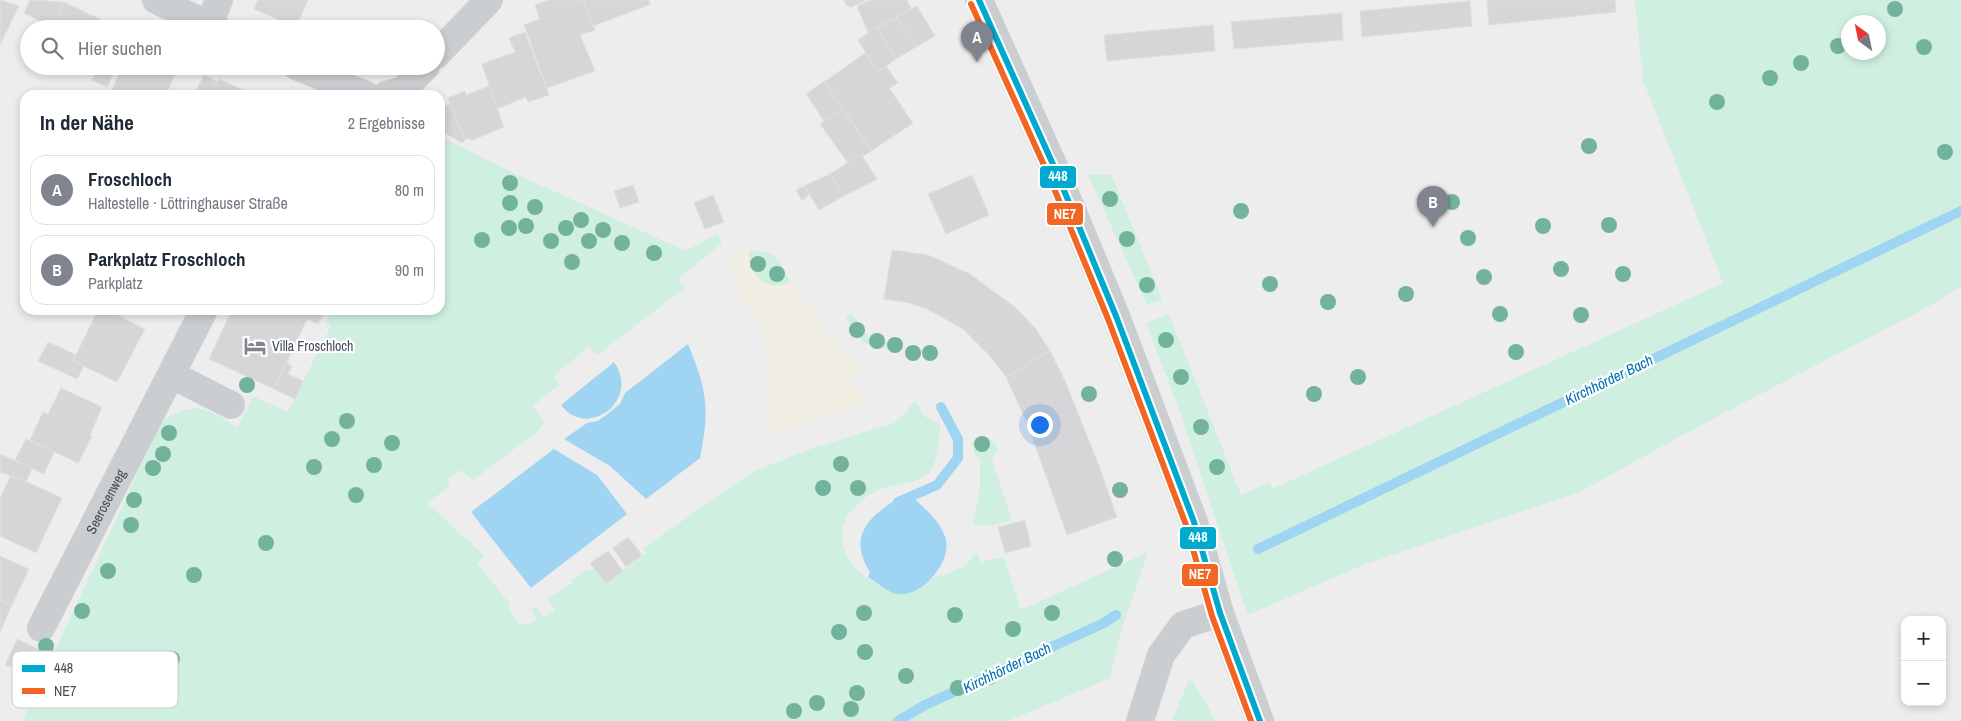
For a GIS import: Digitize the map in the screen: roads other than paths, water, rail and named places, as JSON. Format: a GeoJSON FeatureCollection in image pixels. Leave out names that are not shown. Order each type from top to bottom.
{"type":"FeatureCollection","features":[{"type":"Feature","properties":{"kind":"street"},"geometry":{"type":"LineString","coordinates":[[156,0],[215,18]]}},
{"type":"Feature","properties":{"kind":"street"},"geometry":{"type":"LineString","coordinates":[[445,46],[489,0]]}},
{"type":"Feature","properties":{"kind":"street"},"geometry":{"type":"LineString","coordinates":[[979,0],[1056,171],[1116,316],[1194,522],[1220,612],[1260,721]]}},
{"type":"Feature","properties":{"kind":"street"},"geometry":{"type":"LineString","coordinates":[[403,90],[417,75]]}},
{"type":"Feature","properties":{"kind":"street"},"geometry":{"type":"LineString","coordinates":[[308,79],[348,90]]}},
{"type":"Feature","properties":{"kind":"street","name":"Seerosenweg"},"geometry":{"type":"LineString","coordinates":[[41,628],[202,315]]}},
{"type":"Feature","properties":{"kind":"street"},"geometry":{"type":"LineString","coordinates":[[172,375],[230,405]]}},
{"type":"Feature","properties":{"kind":"street"},"geometry":{"type":"LineString","coordinates":[[1140,721],[1161,655],[1183,625],[1220,612]]}},
{"type":"Feature","properties":{"kind":"water"},"geometry":{"type":"Polygon","coordinates":[[[688,344],[703,387],[705,400],[705,425],[700,458],[646,499],[610,466],[564,439],[587,423],[598,421],[609,413],[620,404],[625,393],[688,344]]]}},
{"type":"Feature","properties":{"kind":"water"},"geometry":{"type":"Polygon","coordinates":[[[614,362],[621,376],[621,390],[616,402],[607,411],[596,417],[584,419],[572,415],[561,405],[614,362]]]}},
{"type":"Feature","properties":{"kind":"water"},"geometry":{"type":"Polygon","coordinates":[[[554,449],[597,475],[627,514],[531,588],[471,512],[554,449]]]}},
{"type":"Feature","properties":{"kind":"water"},"geometry":{"type":"Polygon","coordinates":[[[914,498],[941,528],[946,540],[946,549],[944,559],[933,577],[916,590],[898,594],[886,590],[868,577],[870,572],[864,560],[861,539],[869,521],[886,506],[897,499],[900,505],[914,498]]]}},
{"type":"Feature","properties":{"kind":"waterway","name":"Kirchhörder Bach"},"geometry":{"type":"LineString","coordinates":[[1258,549],[1961,211]]}},
{"type":"Feature","properties":{"kind":"waterway"},"geometry":{"type":"LineString","coordinates":[[898,502],[937,485],[958,458],[958,439],[941,407]]}},
{"type":"Feature","properties":{"kind":"waterway","name":"Kirchhörder Bach"},"geometry":{"type":"LineString","coordinates":[[898,721],[925,705],[1104,623],[1116,615]]}},
{"type":"Feature","properties":{"kind":"place","name":"Froschloch"},"geometry":{"type":"Point","coordinates":[977,62]}},
{"type":"Feature","properties":{"kind":"place","name":"Parkplatz Froschloch"},"geometry":{"type":"Point","coordinates":[1433,227]}},
{"type":"Feature","properties":{"kind":"place","name":"Villa Froschloch"},"geometry":{"type":"Point","coordinates":[255,346]}}]}
